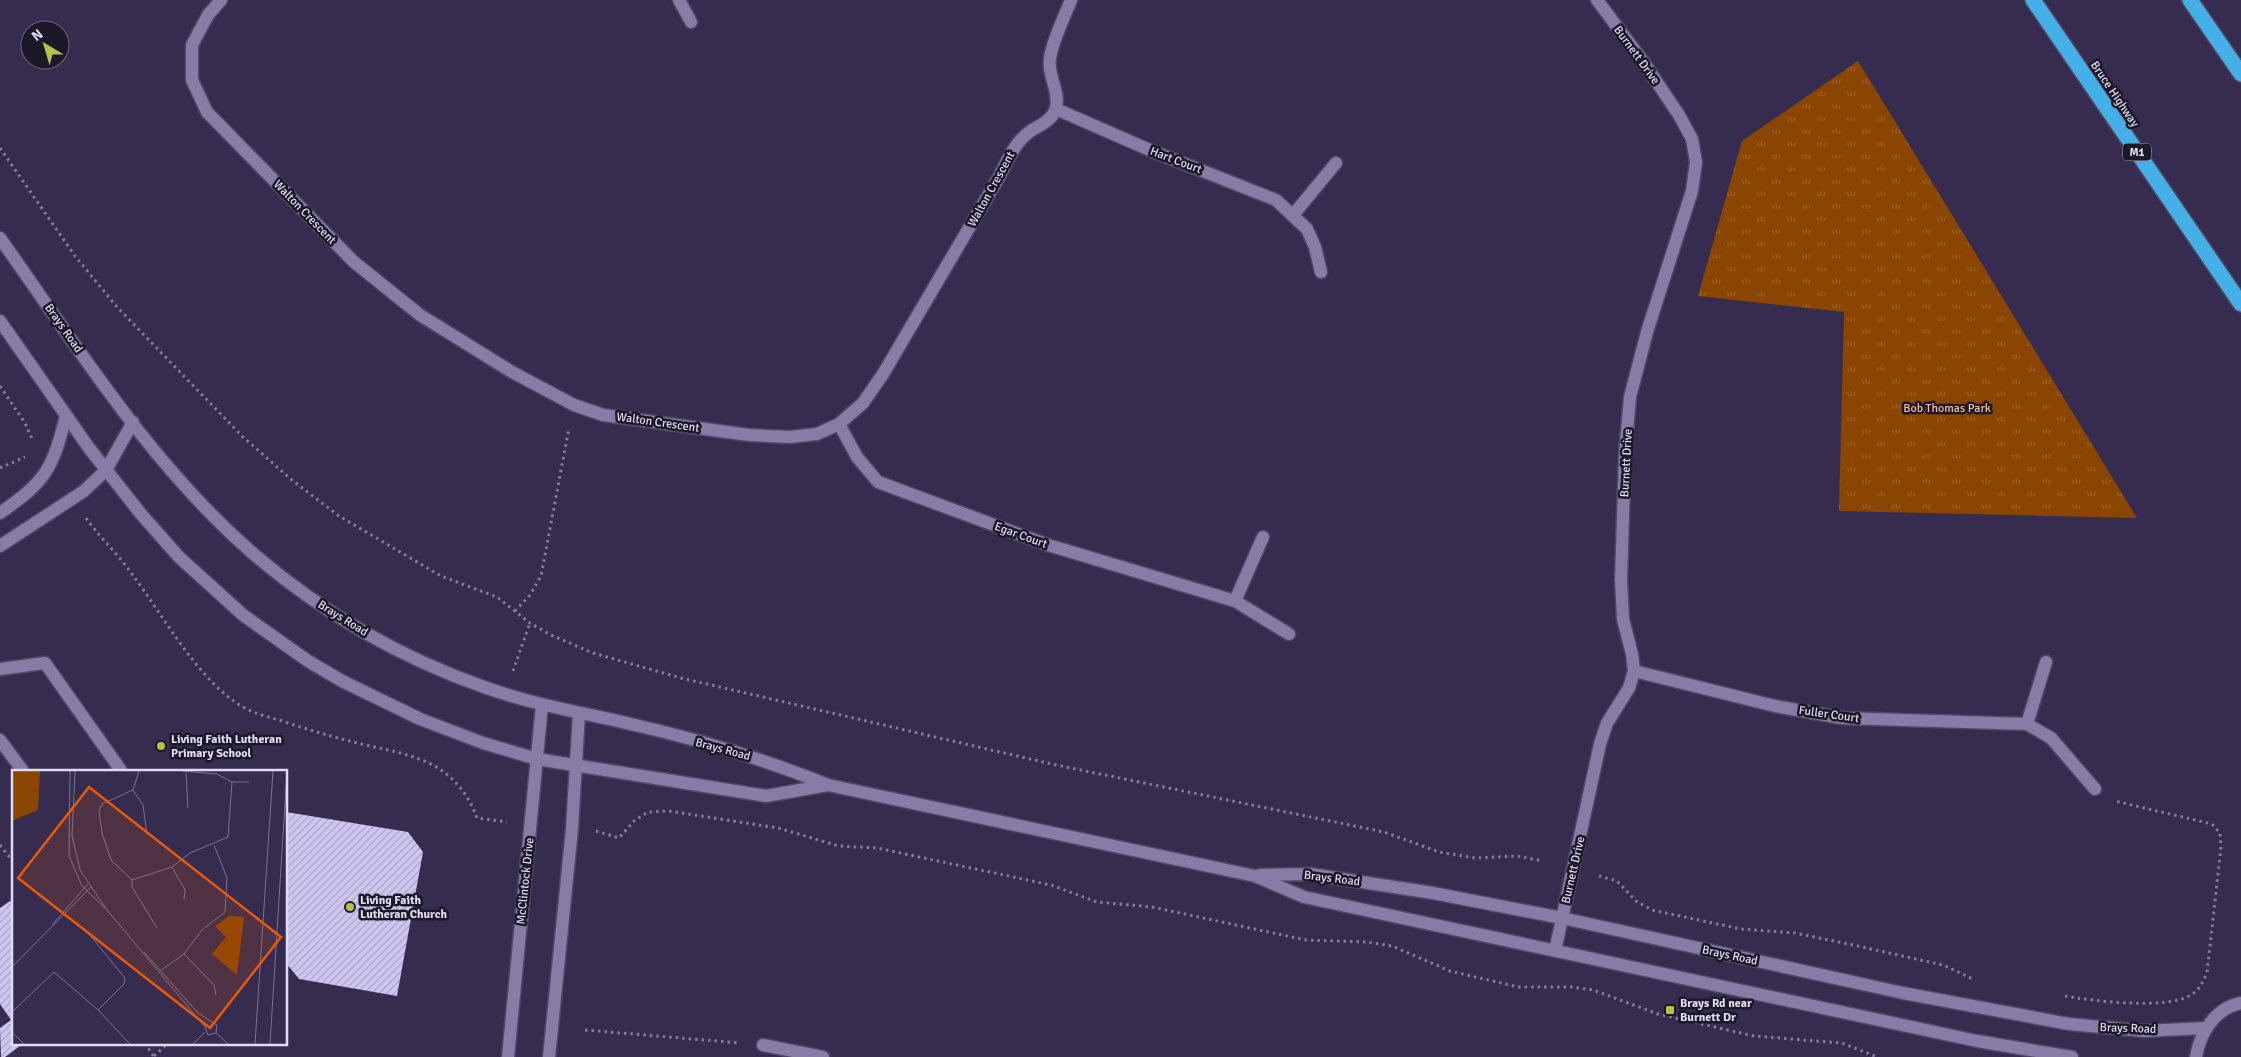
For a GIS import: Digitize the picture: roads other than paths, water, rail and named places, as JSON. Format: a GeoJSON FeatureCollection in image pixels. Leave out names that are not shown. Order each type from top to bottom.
{"type":"FeatureCollection","features":[{"type":"Feature","properties":{"kind":"highway","name":"Bruce Highway"},"geometry":{"type":"LineString","coordinates":[[2033,0],[2241,304]]}},
{"type":"Feature","properties":{"kind":"highway"},"geometry":{"type":"LineString","coordinates":[[2190,0],[2241,74]]}},
{"type":"Feature","properties":{"kind":"street","name":"Walton Crescent"},"geometry":{"type":"LineString","coordinates":[[222,0],[208,15],[192,45],[192,80],[208,112],[361,268],[420,315],[512,372],[574,405],[603,415],[749,435],[790,437],[817,434],[839,424],[862,403],[883,374],[1000,177],[1015,147],[1023,137],[1050,118],[1056,109]]}},
{"type":"Feature","properties":{"kind":"street"},"geometry":{"type":"LineString","coordinates":[[679,0],[690,22]]}},
{"type":"Feature","properties":{"kind":"street"},"geometry":{"type":"LineString","coordinates":[[1056,109],[1057,98],[1050,71],[1050,58],[1071,0]]}},
{"type":"Feature","properties":{"kind":"street","name":"Burnett Drive"},"geometry":{"type":"LineString","coordinates":[[1555,951],[1600,744],[1606,723],[1630,688],[1634,671],[1632,654],[1623,619],[1621,588],[1625,454],[1630,397],[1647,332],[1692,191],[1696,162],[1692,140],[1679,115],[1642,60],[1597,0]]}},
{"type":"Feature","properties":{"kind":"street","name":"Hart Court"},"geometry":{"type":"LineString","coordinates":[[1056,109],[1152,151],[1276,200],[1307,229],[1315,247],[1321,272]]}},
{"type":"Feature","properties":{"kind":"street"},"geometry":{"type":"LineString","coordinates":[[1293,215],[1336,163]]}},
{"type":"Feature","properties":{"kind":"street","name":"Brays Road"},"geometry":{"type":"LineString","coordinates":[[0,238],[153,449],[223,525],[263,562],[322,606],[402,652],[485,688],[542,705],[645,727],[772,762],[828,785],[1255,876],[1304,896],[1977,1041],[2072,1057]]}},
{"type":"Feature","properties":{"kind":"street","name":"Brays Road"},"geometry":{"type":"LineString","coordinates":[[0,322],[106,470],[161,538],[212,590],[243,615],[308,661],[376,699],[420,719],[483,743],[537,759],[577,767],[766,796],[828,785]]}},
{"type":"Feature","properties":{"kind":"street"},"geometry":{"type":"LineString","coordinates":[[0,513],[32,488],[49,468],[56,454],[66,416]]}},
{"type":"Feature","properties":{"kind":"street"},"geometry":{"type":"LineString","coordinates":[[0,546],[73,500],[106,470],[133,422]]}},
{"type":"Feature","properties":{"kind":"street","name":"Egar Court"},"geometry":{"type":"LineString","coordinates":[[839,424],[857,457],[878,482],[1048,545],[1235,601],[1289,634]]}},
{"type":"Feature","properties":{"kind":"street"},"geometry":{"type":"LineString","coordinates":[[1235,601],[1263,538]]}},
{"type":"Feature","properties":{"kind":"street"},"geometry":{"type":"LineString","coordinates":[[2028,724],[2046,662]]}},
{"type":"Feature","properties":{"kind":"street"},"geometry":{"type":"LineString","coordinates":[[0,669],[44,663],[119,770]]}},
{"type":"Feature","properties":{"kind":"street","name":"Fuller Court"},"geometry":{"type":"LineString","coordinates":[[1634,671],[1775,706],[1842,718],[2028,724],[2051,738],[2095,789]]}},
{"type":"Feature","properties":{"kind":"street","name":"McClintock Drive"},"geometry":{"type":"LineString","coordinates":[[508,1057],[542,705]]}},
{"type":"Feature","properties":{"kind":"street"},"geometry":{"type":"LineString","coordinates":[[549,1057],[577,767],[579,713]]}},
{"type":"Feature","properties":{"kind":"street"},"geometry":{"type":"LineString","coordinates":[[0,740],[21,770]]}},
{"type":"Feature","properties":{"kind":"street","name":"Brays Road"},"geometry":{"type":"LineString","coordinates":[[1255,876],[1310,874],[1432,893],[1562,918],[1903,993],[2059,1022],[2144,1031],[2205,1028]]}},
{"type":"Feature","properties":{"kind":"street"},"geometry":{"type":"LineString","coordinates":[[2196,1057],[2205,1028],[2219,1014],[2241,1003]]}},
{"type":"Feature","properties":{"kind":"street"},"geometry":{"type":"LineString","coordinates":[[763,1045],[822,1057]]}},
{"type":"Feature","properties":{"kind":"place","name":"Living Faith Lutheran Primary School"},"geometry":{"type":"Point","coordinates":[161,746]}},
{"type":"Feature","properties":{"kind":"place","name":"Living Faith Lutheran Church"},"geometry":{"type":"Point","coordinates":[350,907]}},
{"type":"Feature","properties":{"kind":"place","name":"Brays Rd near Burnett Dr"},"geometry":{"type":"Point","coordinates":[1670,1010]}},
{"type":"Feature","properties":{"kind":"park label","name":"Bob Thomas Park"},"geometry":{"type":"Point","coordinates":[1947,408]}}]}
